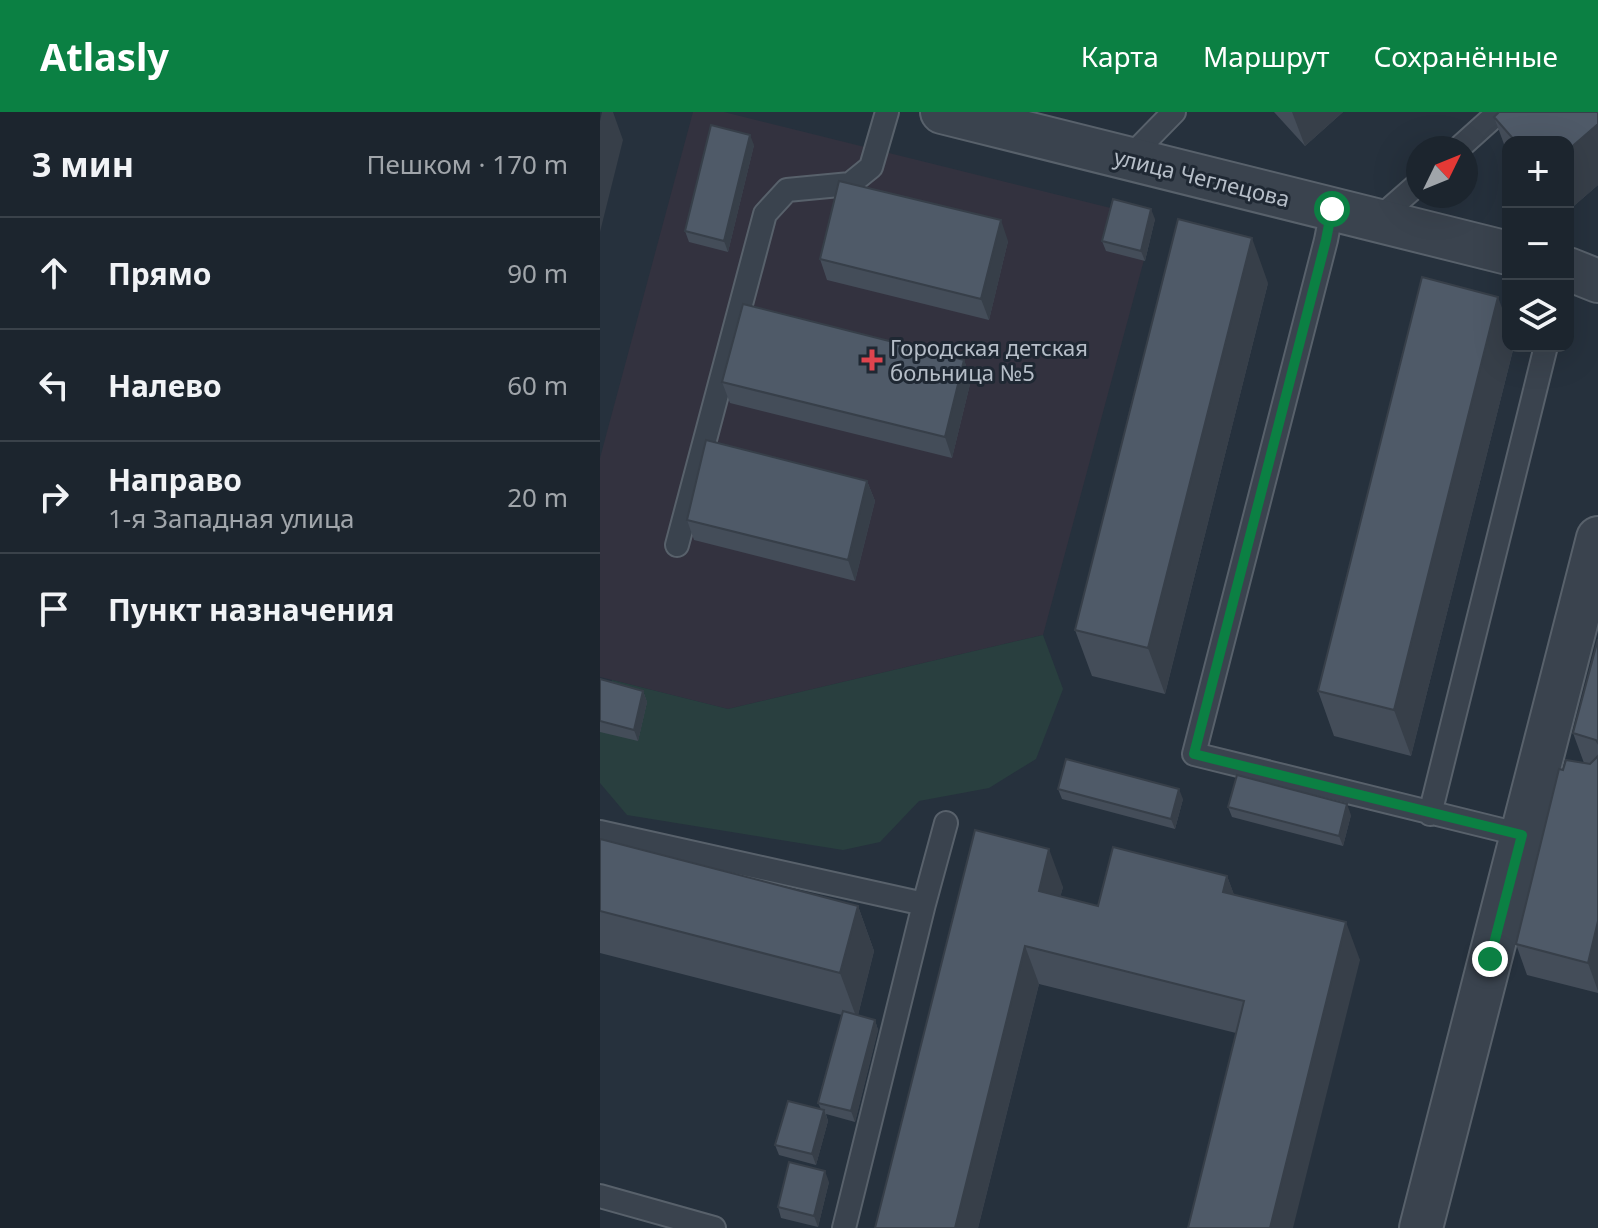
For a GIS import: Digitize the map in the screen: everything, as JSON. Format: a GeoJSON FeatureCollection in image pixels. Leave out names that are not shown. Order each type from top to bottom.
{"type":"FeatureCollection","features":[{"type":"Feature","properties":{"kind":"street","name":"улица Чеглецова"},"geometry":{"type":"LineString","coordinates":[[942,112],[1502,251]]}},
{"type":"Feature","properties":{"kind":"street"},"geometry":{"type":"LineString","coordinates":[[1574,271],[1598,281]]}},
{"type":"Feature","properties":{"kind":"street"},"geometry":{"type":"LineString","coordinates":[[1421,1228],[1522,835],[1547,768],[1598,538]]}},
{"type":"Feature","properties":{"kind":"lane"},"geometry":{"type":"LineString","coordinates":[[677,545],[765,214],[787,190],[850,184],[871,167],[887,112]]}},
{"type":"Feature","properties":{"kind":"lane"},"geometry":{"type":"LineString","coordinates":[[1128,159],[1174,112]]}},
{"type":"Feature","properties":{"kind":"lane"},"geometry":{"type":"LineString","coordinates":[[1472,136],[1499,112]]}},
{"type":"Feature","properties":{"kind":"lane"},"geometry":{"type":"LineString","coordinates":[[1377,220],[1406,195]]}},
{"type":"Feature","properties":{"kind":"lane"},"geometry":{"type":"LineString","coordinates":[[1332,209],[1194,754],[1522,835]]}},
{"type":"Feature","properties":{"kind":"lane"},"geometry":{"type":"LineString","coordinates":[[1430,814],[1545,352]]}},
{"type":"Feature","properties":{"kind":"lane"},"geometry":{"type":"LineString","coordinates":[[844,1228],[946,823]]}},
{"type":"Feature","properties":{"kind":"lane"},"geometry":{"type":"LineString","coordinates":[[600,832],[924,904]]}},
{"type":"Feature","properties":{"kind":"lane"},"geometry":{"type":"LineString","coordinates":[[600,1196],[714,1228]]}},
{"type":"Feature","properties":{"kind":"shaded area","name":"Городская детская больница №5"},"geometry":{"type":"Polygon","coordinates":[[[693,112],[724,112],[1155,219],[1043,635],[728,709],[600,677],[600,458],[693,112]]]}},
{"type":"Feature","properties":{"kind":"green space"},"geometry":{"type":"Polygon","coordinates":[[[1043,635],[1063,689],[1036,759],[989,788],[919,801],[880,842],[843,850],[627,815],[600,783],[600,728],[612,680],[728,709],[1043,635]]]}},
{"type":"Feature","properties":{"kind":"building"},"geometry":{"type":"Polygon","coordinates":[[[1499,112],[1598,112],[1598,124],[1574,145],[1574,136],[1511,136],[1494,117],[1499,112]]]}},
{"type":"Feature","properties":{"kind":"building"},"geometry":{"type":"Polygon","coordinates":[[[711,125],[750,135],[724,241],[685,231],[711,125]]]}},
{"type":"Feature","properties":{"kind":"building"},"geometry":{"type":"Polygon","coordinates":[[[839,181],[1001,220],[981,299],[820,259],[839,181]]]}},
{"type":"Feature","properties":{"kind":"building"},"geometry":{"type":"Polygon","coordinates":[[[1113,199],[1151,209],[1141,251],[1102,241],[1113,199]]]}},
{"type":"Feature","properties":{"kind":"building"},"geometry":{"type":"Polygon","coordinates":[[[1178,219],[1252,238],[1148,648],[1075,630],[1178,219]]]}},
{"type":"Feature","properties":{"kind":"building"},"geometry":{"type":"Polygon","coordinates":[[[1422,277],[1498,297],[1394,710],[1318,691],[1422,277]]]}},
{"type":"Feature","properties":{"kind":"building"},"geometry":{"type":"Polygon","coordinates":[[[743,304],[964,360],[945,437],[722,382],[743,304]]]}},
{"type":"Feature","properties":{"kind":"building"},"geometry":{"type":"Polygon","coordinates":[[[706,440],[867,481],[848,560],[687,520],[706,440]]]}},
{"type":"Feature","properties":{"kind":"building"},"geometry":{"type":"Polygon","coordinates":[[[1598,639],[1598,743],[1573,733],[1598,639]]]}},
{"type":"Feature","properties":{"kind":"building"},"geometry":{"type":"Polygon","coordinates":[[[600,679],[643,691],[634,730],[600,721],[600,679]]]}},
{"type":"Feature","properties":{"kind":"building"},"geometry":{"type":"Polygon","coordinates":[[[1598,756],[1598,921],[1588,963],[1516,944],[1559,769],[1563,770],[1566,760],[1590,764],[1598,756]]]}},
{"type":"Feature","properties":{"kind":"building"},"geometry":{"type":"Polygon","coordinates":[[[1066,759],[1179,789],[1171,819],[1058,789],[1066,759]]]}},
{"type":"Feature","properties":{"kind":"building"},"geometry":{"type":"Polygon","coordinates":[[[1237,775],[1347,804],[1339,836],[1228,807],[1237,775]]]}},
{"type":"Feature","properties":{"kind":"building"},"geometry":{"type":"Polygon","coordinates":[[[975,830],[1049,849],[1039,891],[1098,906],[1113,847],[1227,876],[1223,892],[1346,922],[1270,1228],[1188,1228],[1244,1001],[1025,946],[955,1228],[875,1228],[975,830]]]}},
{"type":"Feature","properties":{"kind":"building"},"geometry":{"type":"Polygon","coordinates":[[[600,839],[858,906],[840,973],[600,911],[600,839]]]}},
{"type":"Feature","properties":{"kind":"building"},"geometry":{"type":"Polygon","coordinates":[[[843,1011],[875,1020],[851,1111],[818,1103],[843,1011]]]}},
{"type":"Feature","properties":{"kind":"building"},"geometry":{"type":"Polygon","coordinates":[[[788,1101],[824,1110],[812,1154],[775,1145],[788,1101]]]}},
{"type":"Feature","properties":{"kind":"building"},"geometry":{"type":"Polygon","coordinates":[[[789,1162],[825,1171],[814,1216],[778,1207],[789,1162]]]}},
{"type":"Feature","properties":{"kind":"place","name":"Городская детская больница №5"},"geometry":{"type":"Point","coordinates":[872,360]}},
{"type":"Feature","properties":{"kind":"route"},"geometry":{"type":"LineString","coordinates":[[1332,209],[1194,754],[1522,835],[1490,959]]}}]}
